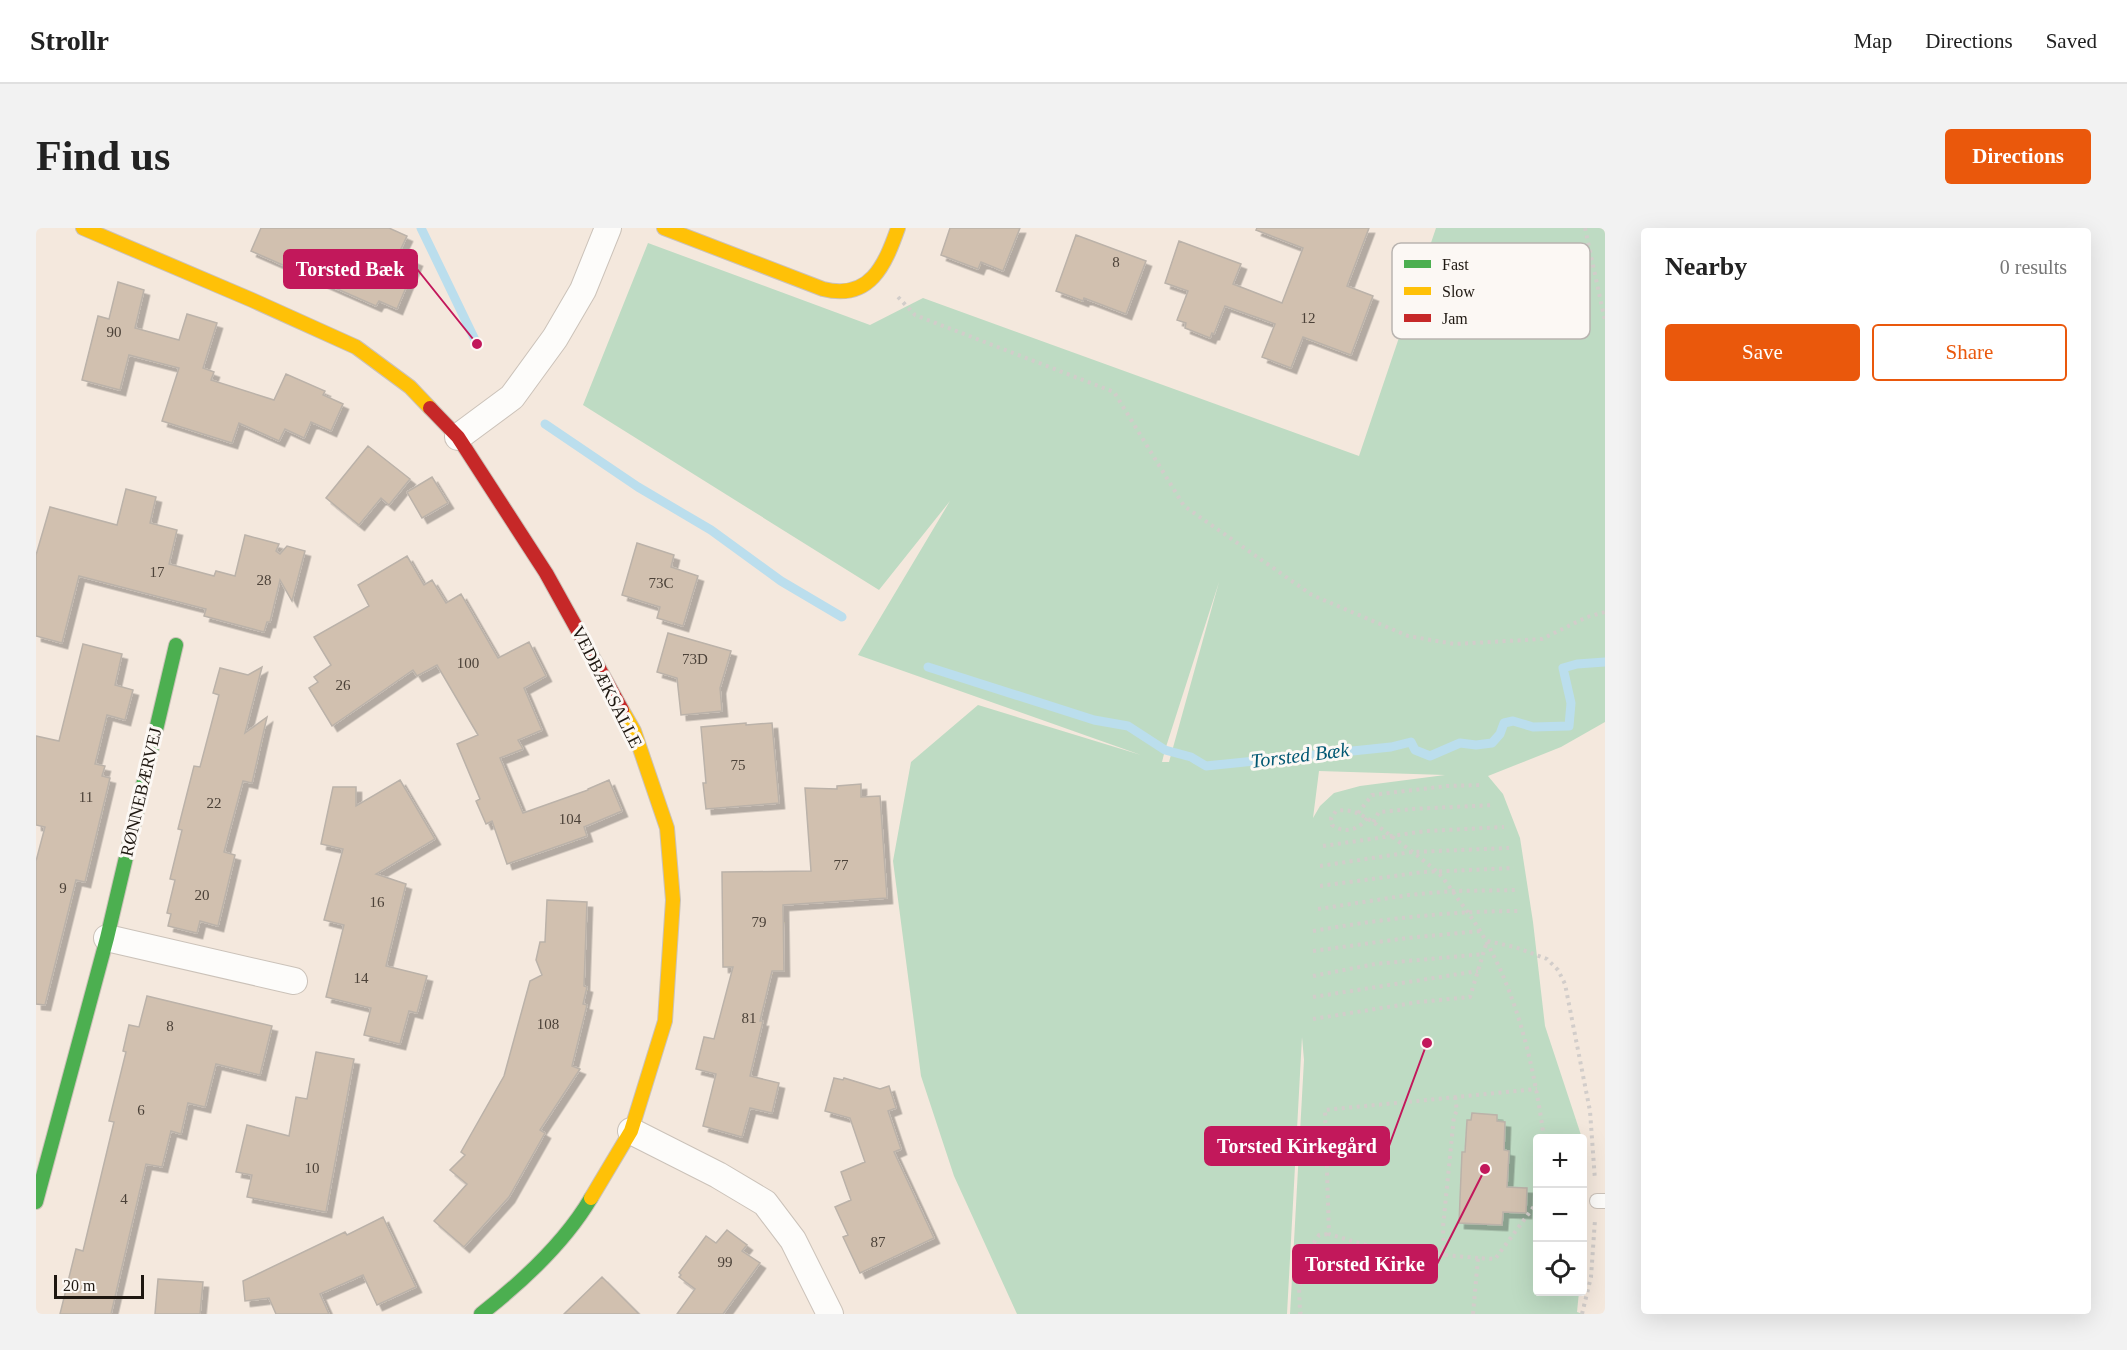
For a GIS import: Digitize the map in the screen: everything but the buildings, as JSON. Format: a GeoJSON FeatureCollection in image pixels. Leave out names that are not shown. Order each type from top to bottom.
{"type":"FeatureCollection","features":[{"type":"Feature","properties":{"kind":"street","name":"VEDBÆKSALLE"},"geometry":{"type":"LineString","coordinates":[[83,228],[356,347],[410,387],[458,437],[546,573],[634,731],[667,828],[674,900],[666,1021],[631,1131],[579,1219],[516,1287],[481,1314]]}},
{"type":"Feature","properties":{"kind":"street"},"geometry":{"type":"LineString","coordinates":[[458,437],[512,397],[555,338],[583,290],[608,228]]}},
{"type":"Feature","properties":{"kind":"street"},"geometry":{"type":"LineString","coordinates":[[664,228],[823,290],[838,293],[867,285],[884,267],[898,228]]}},
{"type":"Feature","properties":{"kind":"street","name":"RØNNEBÆRVEJ"},"geometry":{"type":"LineString","coordinates":[[36,1202],[106,938],[176,645]]}},
{"type":"Feature","properties":{"kind":"street"},"geometry":{"type":"LineString","coordinates":[[106,938],[294,981]]}},
{"type":"Feature","properties":{"kind":"street"},"geometry":{"type":"LineString","coordinates":[[631,1131],[718,1175],[765,1203],[793,1240],[830,1314]]}},
{"type":"Feature","properties":{"kind":"path"},"geometry":{"type":"LineString","coordinates":[[1585,228],[1588,243]]}},
{"type":"Feature","properties":{"kind":"path"},"geometry":{"type":"LineString","coordinates":[[1590,251],[1605,321]]}},
{"type":"Feature","properties":{"kind":"path"},"geometry":{"type":"LineString","coordinates":[[876,275],[915,315],[1114,392],[1184,506],[1312,595],[1408,636],[1455,644],[1542,639],[1587,617],[1605,612]]}},
{"type":"Feature","properties":{"kind":"path"},"geometry":{"type":"LineString","coordinates":[[1358,813],[1372,795],[1447,786],[1482,785]]}},
{"type":"Feature","properties":{"kind":"path"},"geometry":{"type":"LineString","coordinates":[[1373,822],[1379,812],[1412,808],[1492,805]]}},
{"type":"Feature","properties":{"kind":"path"},"geometry":{"type":"LineString","coordinates":[[1367,818],[1349,831],[1339,830],[1332,825],[1331,818],[1336,811],[1344,809],[1358,813],[1367,818],[1373,822],[1412,852],[1436,871],[1487,941],[1510,990],[1524,1034],[1537,1089],[1543,1134]]}},
{"type":"Feature","properties":{"kind":"path"},"geometry":{"type":"LineString","coordinates":[[1323,846],[1389,835],[1504,827]]}},
{"type":"Feature","properties":{"kind":"path"},"geometry":{"type":"LineString","coordinates":[[1320,866],[1412,852],[1509,848]]}},
{"type":"Feature","properties":{"kind":"path"},"geometry":{"type":"LineString","coordinates":[[1320,886],[1436,871],[1515,868]]}},
{"type":"Feature","properties":{"kind":"path"},"geometry":{"type":"LineString","coordinates":[[1318,909],[1409,895],[1452,891],[1518,890]]}},
{"type":"Feature","properties":{"kind":"path"},"geometry":{"type":"LineString","coordinates":[[1313,931],[1372,921],[1467,911],[1520,911]]}},
{"type":"Feature","properties":{"kind":"path"},"geometry":{"type":"LineString","coordinates":[[1313,951],[1481,931]]}},
{"type":"Feature","properties":{"kind":"path"},"geometry":{"type":"LineString","coordinates":[[1313,1019],[1419,1002],[1470,997],[1487,941]]}},
{"type":"Feature","properties":{"kind":"path"},"geometry":{"type":"LineString","coordinates":[[1487,941],[1515,946],[1547,959],[1558,970],[1565,984],[1590,1112],[1601,1201],[1591,1277],[1582,1314]]}},
{"type":"Feature","properties":{"kind":"path"},"geometry":{"type":"LineString","coordinates":[[1313,976],[1375,964],[1484,954]]}},
{"type":"Feature","properties":{"kind":"path"},"geometry":{"type":"LineString","coordinates":[[1313,997],[1478,971]]}},
{"type":"Feature","properties":{"kind":"path"},"geometry":{"type":"LineString","coordinates":[[1329,1234],[1325,1110],[1537,1089]]}},
{"type":"Feature","properties":{"kind":"path"},"geometry":{"type":"LineString","coordinates":[[1444,1256],[1443,1227],[1456,1111],[1455,1096]]}},
{"type":"Feature","properties":{"kind":"path"},"geometry":{"type":"LineString","coordinates":[[1302,1314],[1300,1313],[1299,1287],[1310,1250],[1319,1235],[1329,1234],[1379,1249],[1496,1259],[1533,1209]]}},
{"type":"Feature","properties":{"kind":"path"},"geometry":{"type":"LineString","coordinates":[[1473,1314],[1478,1258]]}},
{"type":"Feature","properties":{"kind":"green space"},"geometry":{"type":"Polygon","coordinates":[[[1436,228],[1605,228],[1605,722],[1561,747],[1488,776],[1503,794],[1520,838],[1533,922],[1545,1026],[1581,1134],[1533,1134],[1533,1296],[1579,1296],[1577,1312],[1583,1314],[1290,1314],[1304,1060],[1302,1037],[1287,1314],[1017,1314],[954,1176],[921,1076],[893,861],[911,762],[978,705],[1141,755],[858,655],[950,501],[879,590],[583,405],[648,243],[870,325],[923,298],[1359,456],[1399,339],[1590,339],[1590,243],[1431,243],[1436,228]],[[1219,582],[1165,750],[1162,762],[1169,762],[1219,582]],[[1319,771],[1313,818],[1320,806],[1334,793],[1360,786],[1445,775],[1319,771]],[[1472,1114],[1471,1120],[1467,1120],[1459,1223],[1502,1225],[1503,1212],[1526,1213],[1527,1188],[1507,1187],[1509,1151],[1504,1150],[1505,1122],[1497,1121],[1497,1115],[1472,1114]]]}},
{"type":"Feature","properties":{"kind":"waterway","name":"Torsted Bæk"},"geometry":{"type":"LineString","coordinates":[[421,228],[477,344]]}},
{"type":"Feature","properties":{"kind":"waterway","name":"Torsted Bæk"},"geometry":{"type":"LineString","coordinates":[[545,424],[638,487],[711,530],[781,581],[842,617]]}},
{"type":"Feature","properties":{"kind":"waterway","name":"Torsted Bæk"},"geometry":{"type":"LineString","coordinates":[[928,667],[1094,720],[1128,726],[1165,750],[1191,757],[1206,766],[1391,747],[1411,742],[1415,750],[1430,756],[1460,743],[1476,745],[1492,743],[1500,734],[1504,723],[1513,721],[1533,727],[1569,726],[1571,703],[1563,668],[1577,664],[1605,662]]}},
{"type":"Feature","properties":{"kind":"traffic: fast"},"geometry":{"type":"LineString","coordinates":[[36,1202],[107,938],[176,645]]}},
{"type":"Feature","properties":{"kind":"traffic: fast"},"geometry":{"type":"LineString","coordinates":[[481,1314],[541,1261],[568,1231],[591,1198]]}},
{"type":"Feature","properties":{"kind":"traffic: slow"},"geometry":{"type":"LineString","coordinates":[[83,228],[356,347],[410,387],[430,408]]}},
{"type":"Feature","properties":{"kind":"traffic: slow"},"geometry":{"type":"LineString","coordinates":[[664,228],[823,289],[839,291],[853,290],[864,285],[873,277],[881,267],[898,228]]}},
{"type":"Feature","properties":{"kind":"traffic: slow"},"geometry":{"type":"LineString","coordinates":[[591,1198],[631,1131],[665,1021],[673,900],[667,828],[634,731],[622,710]]}},
{"type":"Feature","properties":{"kind":"traffic: jam"},"geometry":{"type":"LineString","coordinates":[[430,408],[458,437],[546,573],[622,710]]}},
{"type":"Feature","properties":{"kind":"place","name":"Torsted Bæk"},"geometry":{"type":"Point","coordinates":[477,344]}},
{"type":"Feature","properties":{"kind":"place","name":"Torsted Kirkegård"},"geometry":{"type":"Point","coordinates":[1427,1043]}},
{"type":"Feature","properties":{"kind":"place","name":"Torsted Kirke"},"geometry":{"type":"Point","coordinates":[1485,1169]}}]}
